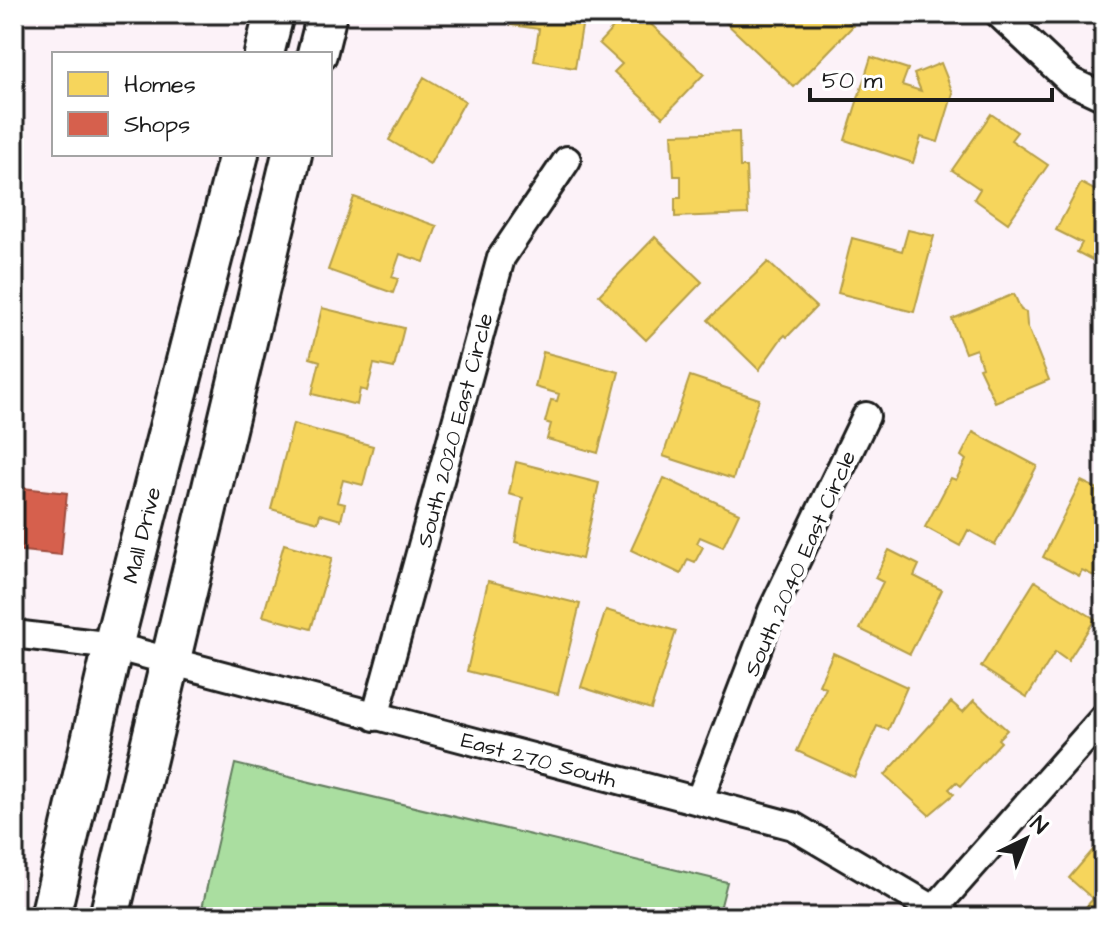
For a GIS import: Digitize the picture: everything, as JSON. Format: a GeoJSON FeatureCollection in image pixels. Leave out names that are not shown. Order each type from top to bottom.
{"type":"FeatureCollection","features":[{"type":"Feature","properties":{"kind":"main road"},"geometry":{"type":"LineString","coordinates":[[264,52],[274,14]]}},
{"type":"Feature","properties":{"kind":"main road"},"geometry":{"type":"LineString","coordinates":[[318,52],[327,14]]}},
{"type":"Feature","properties":{"kind":"main road","name":"Mall Drive"},"geometry":{"type":"LineString","coordinates":[[50,917],[113,646],[238,156]]}},
{"type":"Feature","properties":{"kind":"main road"},"geometry":{"type":"LineString","coordinates":[[109,917],[292,156]]}},
{"type":"Feature","properties":{"kind":"street"},"geometry":{"type":"LineString","coordinates":[[999,14],[1070,81],[1104,97]]}},
{"type":"Feature","properties":{"kind":"street","name":"South 2020 East Circle"},"geometry":{"type":"LineString","coordinates":[[375,717],[501,258],[567,160]]}},
{"type":"Feature","properties":{"kind":"street","name":"South 2040 East Circle"},"geometry":{"type":"LineString","coordinates":[[699,801],[772,611],[866,416]]}},
{"type":"Feature","properties":{"kind":"street","name":"East 270 South"},"geometry":{"type":"LineString","coordinates":[[14,634],[113,646],[793,826],[938,914]]}},
{"type":"Feature","properties":{"kind":"street"},"geometry":{"type":"LineString","coordinates":[[938,914],[1104,717]]}},
{"type":"Feature","properties":{"kind":"green space"},"geometry":{"type":"Polygon","coordinates":[[[235,764],[727,882],[718,917],[200,917],[235,764]]]}},
{"type":"Feature","properties":{"kind":"building: Homes"},"geometry":{"type":"Polygon","coordinates":[[[513,14],[584,14],[575,68],[534,61],[539,29],[511,25],[513,14]]]}},
{"type":"Feature","properties":{"kind":"building: Homes"},"geometry":{"type":"Polygon","coordinates":[[[626,14],[640,14],[704,74],[663,117],[614,72],[622,64],[599,43],[626,14]]]}},
{"type":"Feature","properties":{"kind":"building: Homes"},"geometry":{"type":"Polygon","coordinates":[[[729,14],[840,14],[853,26],[794,87],[723,20],[729,14]]]}},
{"type":"Feature","properties":{"kind":"building: Homes"},"geometry":{"type":"Polygon","coordinates":[[[871,57],[908,69],[902,85],[921,91],[914,74],[941,63],[953,93],[938,142],[921,137],[913,163],[845,140],[871,57]]]}},
{"type":"Feature","properties":{"kind":"building: Homes"},"geometry":{"type":"Polygon","coordinates":[[[424,77],[465,101],[430,164],[389,140],[424,77]]]}},
{"type":"Feature","properties":{"kind":"building: Homes"},"geometry":{"type":"Polygon","coordinates":[[[991,114],[1017,132],[1011,140],[1048,165],[1008,223],[974,199],[980,189],[952,170],[991,114]]]}},
{"type":"Feature","properties":{"kind":"building: Homes"},"geometry":{"type":"Polygon","coordinates":[[[739,132],[740,167],[746,167],[748,214],[675,217],[675,198],[681,198],[681,176],[674,176],[672,134],[739,132]]]}},
{"type":"Feature","properties":{"kind":"building: Homes"},"geometry":{"type":"Polygon","coordinates":[[[1081,183],[1104,195],[1104,266],[1077,252],[1082,243],[1056,230],[1081,183]]]}},
{"type":"Feature","properties":{"kind":"building: Homes"},"geometry":{"type":"Polygon","coordinates":[[[354,197],[437,226],[424,262],[400,254],[392,277],[398,279],[393,293],[328,270],[354,197]]]}},
{"type":"Feature","properties":{"kind":"building: Homes"},"geometry":{"type":"Polygon","coordinates":[[[908,230],[934,236],[914,312],[838,293],[852,238],[902,251],[908,230]]]}},
{"type":"Feature","properties":{"kind":"building: Homes"},"geometry":{"type":"Polygon","coordinates":[[[655,237],[702,282],[646,340],[599,295],[655,237]]]}},
{"type":"Feature","properties":{"kind":"building: Homes"},"geometry":{"type":"Polygon","coordinates":[[[768,262],[816,307],[787,337],[785,335],[781,339],[759,370],[708,320],[768,262]]]}},
{"type":"Feature","properties":{"kind":"building: Homes"},"geometry":{"type":"Polygon","coordinates":[[[1014,294],[1021,310],[1026,312],[1027,325],[1049,380],[995,402],[979,368],[982,367],[976,349],[965,353],[952,319],[1014,294]]]}},
{"type":"Feature","properties":{"kind":"building: Homes"},"geometry":{"type":"Polygon","coordinates":[[[322,308],[404,328],[394,368],[374,364],[367,391],[360,389],[357,405],[312,394],[320,361],[310,358],[322,308]]]}},
{"type":"Feature","properties":{"kind":"building: Homes"},"geometry":{"type":"Polygon","coordinates":[[[543,352],[619,372],[598,453],[547,439],[551,424],[545,422],[551,400],[557,401],[559,394],[535,387],[543,352]]]}},
{"type":"Feature","properties":{"kind":"building: Homes"},"geometry":{"type":"Polygon","coordinates":[[[690,376],[759,399],[733,479],[663,456],[690,376]]]}},
{"type":"Feature","properties":{"kind":"building: Homes"},"geometry":{"type":"Polygon","coordinates":[[[293,424],[373,446],[363,485],[343,480],[337,502],[345,504],[341,520],[320,514],[318,522],[271,509],[293,424]]]}},
{"type":"Feature","properties":{"kind":"building: Homes"},"geometry":{"type":"Polygon","coordinates":[[[973,432],[1037,466],[995,545],[968,530],[960,546],[925,527],[951,478],[956,480],[966,460],[961,456],[973,432]]]}},
{"type":"Feature","properties":{"kind":"building: Homes"},"geometry":{"type":"Polygon","coordinates":[[[516,462],[599,483],[582,559],[515,542],[523,498],[509,494],[516,462]]]}},
{"type":"Feature","properties":{"kind":"building: Homes"},"geometry":{"type":"Polygon","coordinates":[[[664,478],[739,513],[723,547],[700,537],[697,543],[703,547],[695,562],[688,559],[681,574],[631,550],[664,478]]]}},
{"type":"Feature","properties":{"kind":"building: Homes"},"geometry":{"type":"Polygon","coordinates":[[[1081,481],[1104,492],[1104,571],[1100,579],[1082,570],[1079,576],[1043,557],[1081,481]]]}},
{"type":"Feature","properties":{"kind":"building: Homes"},"geometry":{"type":"Polygon","coordinates":[[[284,544],[332,558],[311,629],[263,616],[284,544]]]}},
{"type":"Feature","properties":{"kind":"building: Homes"},"geometry":{"type":"Polygon","coordinates":[[[889,550],[919,565],[914,576],[942,590],[910,654],[860,629],[883,582],[875,578],[889,550]]]}},
{"type":"Feature","properties":{"kind":"building: Homes"},"geometry":{"type":"Polygon","coordinates":[[[488,581],[580,604],[558,694],[467,671],[488,581]]]}},
{"type":"Feature","properties":{"kind":"building: Homes"},"geometry":{"type":"Polygon","coordinates":[[[1035,581],[1095,619],[1068,661],[1055,652],[1027,697],[981,667],[1035,581]]]}},
{"type":"Feature","properties":{"kind":"building: Homes"},"geometry":{"type":"Polygon","coordinates":[[[606,610],[676,631],[651,709],[581,687],[606,610]]]}},
{"type":"Feature","properties":{"kind":"building: Homes"},"geometry":{"type":"Polygon","coordinates":[[[833,653],[907,687],[888,730],[877,726],[854,777],[797,751],[826,688],[819,685],[833,653]]]}},
{"type":"Feature","properties":{"kind":"building: Homes"},"geometry":{"type":"Polygon","coordinates":[[[974,700],[1007,730],[998,739],[1001,742],[961,786],[956,782],[949,789],[954,794],[929,815],[885,775],[951,702],[963,712],[974,700]]]}},
{"type":"Feature","properties":{"kind":"building: Homes"},"geometry":{"type":"Polygon","coordinates":[[[1099,843],[1104,848],[1104,917],[1077,917],[1093,899],[1069,878],[1099,843]]]}},
{"type":"Feature","properties":{"kind":"building: Shops"},"geometry":{"type":"Polygon","coordinates":[[[14,487],[67,493],[61,555],[14,550],[14,487]]]}}]}
